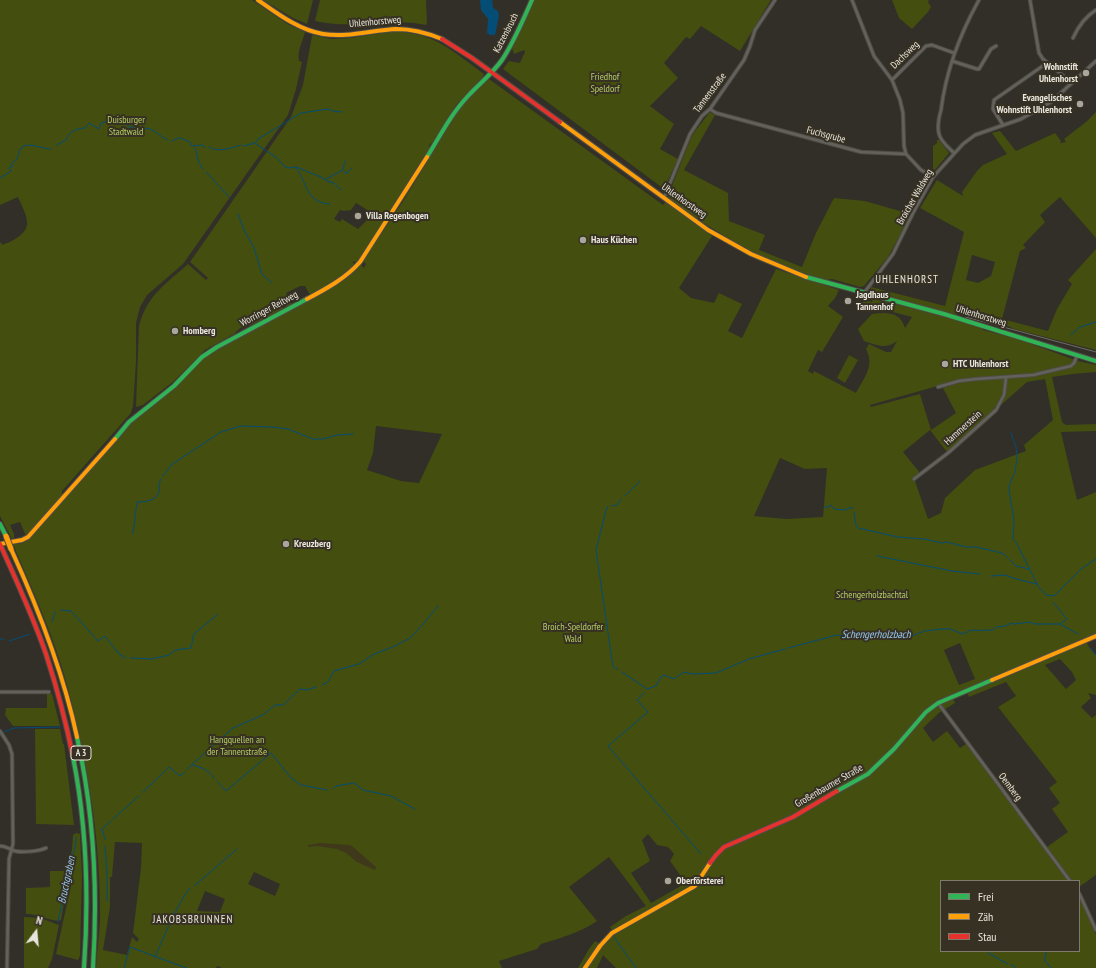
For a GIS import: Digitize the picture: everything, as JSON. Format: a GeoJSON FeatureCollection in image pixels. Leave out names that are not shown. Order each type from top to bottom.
{"type":"FeatureCollection","features":[{"type":"Feature","properties":{"kind":"main road","name":"Uhlenhorstweg"},"geometry":{"type":"LineString","coordinates":[[258,0],[291,22],[312,30],[332,35],[400,28],[419,30],[452,44],[493,72],[708,230],[751,254],[802,276],[944,314],[1096,361]]}},
{"type":"Feature","properties":{"kind":"main road","name":"Katzenbruch"},"geometry":{"type":"LineString","coordinates":[[493,72],[506,54],[532,0]]}},
{"type":"Feature","properties":{"kind":"main road","name":"Worringer Reitweg"},"geometry":{"type":"LineString","coordinates":[[0,544],[26,538],[50,514],[129,422],[174,386],[202,357],[217,347],[321,292],[357,266],[389,220],[454,113],[468,96],[493,72]]}},
{"type":"Feature","properties":{"kind":"main road","name":"A 3"},"geometry":{"type":"LineString","coordinates":[[0,524],[41,616],[65,688],[81,750],[93,844],[95,891],[92,968]]}},
{"type":"Feature","properties":{"kind":"main road","name":"A 3"},"geometry":{"type":"LineString","coordinates":[[0,544],[33,619],[46,654],[57,689],[72,751],[85,846],[87,906],[84,968]]}},
{"type":"Feature","properties":{"kind":"main road","name":"Großenbaumer Straße"},"geometry":{"type":"LineString","coordinates":[[585,968],[600,946],[612,933],[695,886],[705,875],[719,851],[724,847],[793,817],[868,774],[894,749],[926,712],[938,703],[1096,636]]}},
{"type":"Feature","properties":{"kind":"street","name":"Tannenstraße"},"geometry":{"type":"LineString","coordinates":[[664,198],[690,134],[699,120],[710,109],[744,60],[755,30],[774,0]]}},
{"type":"Feature","properties":{"kind":"street"},"geometry":{"type":"LineString","coordinates":[[852,0],[874,56],[892,80],[900,100],[903,113],[904,146],[906,154],[920,170],[933,177]]}},
{"type":"Feature","properties":{"kind":"street"},"geometry":{"type":"LineString","coordinates":[[954,153],[939,136],[938,125],[954,53],[972,12],[979,0]]}},
{"type":"Feature","properties":{"kind":"street"},"geometry":{"type":"LineString","coordinates":[[1030,0],[1038,49],[1041,57],[1072,83]]}},
{"type":"Feature","properties":{"kind":"street"},"geometry":{"type":"LineString","coordinates":[[1073,38],[1078,28],[1090,14],[1096,10]]}},
{"type":"Feature","properties":{"kind":"street","name":"Dachsweg"},"geometry":{"type":"LineString","coordinates":[[892,80],[926,46],[932,45],[954,53]]}},
{"type":"Feature","properties":{"kind":"street"},"geometry":{"type":"LineString","coordinates":[[952,61],[977,69],[980,68],[991,49],[996,46]]}},
{"type":"Feature","properties":{"kind":"street","name":"Broicher Waldweg"},"geometry":{"type":"LineString","coordinates":[[864,293],[893,254],[913,212],[933,177],[963,144],[975,135],[1021,119],[1051,102],[1096,61]]}},
{"type":"Feature","properties":{"kind":"street"},"geometry":{"type":"LineString","coordinates":[[1003,125],[994,109],[994,100],[1047,62]]}},
{"type":"Feature","properties":{"kind":"street","name":"Fuchsgrube"},"geometry":{"type":"LineString","coordinates":[[710,109],[716,113],[861,152],[906,154]]}},
{"type":"Feature","properties":{"kind":"street"},"geometry":{"type":"LineString","coordinates":[[938,387],[959,381],[1006,378],[1037,374],[1071,366],[1077,356]]}},
{"type":"Feature","properties":{"kind":"street","name":"Hammerstein"},"geometry":{"type":"LineString","coordinates":[[914,479],[948,453],[996,410],[1004,395],[1006,378]]}},
{"type":"Feature","properties":{"kind":"street"},"geometry":{"type":"LineString","coordinates":[[0,692],[49,692]]}},
{"type":"Feature","properties":{"kind":"street","name":"Oemberg"},"geometry":{"type":"LineString","coordinates":[[938,703],[1069,880]]}},
{"type":"Feature","properties":{"kind":"street"},"geometry":{"type":"LineString","coordinates":[[0,731],[9,745],[12,754],[13,844],[9,859],[8,968]]}},
{"type":"Feature","properties":{"kind":"street"},"geometry":{"type":"LineString","coordinates":[[0,846],[6,846],[16,851],[36,851],[46,848]]}},
{"type":"Feature","properties":{"kind":"street"},"geometry":{"type":"LineString","coordinates":[[1080,895],[1096,930]]}},
{"type":"Feature","properties":{"kind":"green space","name":"Duisburger Stadtwald"},"geometry":{"type":"Polygon","coordinates":[[[0,0],[252,0],[289,25],[305,32],[299,53],[299,61],[302,62],[288,115],[183,264],[147,295],[140,307],[136,323],[136,362],[133,406],[131,413],[62,491],[62,496],[25,539],[26,536],[20,522],[10,525],[14,534],[14,538],[12,539],[0,516],[0,243],[1,242],[2,245],[6,244],[23,233],[27,225],[27,221],[25,212],[18,197],[0,205],[0,0]]]}},
{"type":"Feature","properties":{"kind":"green space"},"geometry":{"type":"Polygon","coordinates":[[[263,0],[313,0],[307,24],[293,18],[263,0]]]}},
{"type":"Feature","properties":{"kind":"green space"},"geometry":{"type":"Polygon","coordinates":[[[320,0],[426,0],[427,23],[426,25],[398,22],[343,24],[315,21],[320,0]]]}},
{"type":"Feature","properties":{"kind":"green space","name":"Friedhof Speldorf"},"geometry":{"type":"Polygon","coordinates":[[[535,0],[771,0],[740,51],[701,26],[690,39],[686,37],[664,63],[678,78],[650,106],[674,124],[660,149],[678,159],[664,189],[503,69],[509,61],[520,63],[525,52],[524,50],[514,54],[512,48],[535,0]]]}},
{"type":"Feature","properties":{"kind":"green space"},"geometry":{"type":"Polygon","coordinates":[[[892,0],[929,0],[928,2],[931,7],[912,29],[899,18],[892,0]]]}},
{"type":"Feature","properties":{"kind":"green space"},"geometry":{"type":"Polygon","coordinates":[[[388,32],[416,34],[440,43],[484,74],[483,77],[456,105],[430,144],[430,147],[390,214],[379,215],[371,213],[356,203],[351,210],[340,210],[334,219],[340,222],[342,219],[358,229],[369,218],[380,219],[385,222],[357,263],[354,261],[353,262],[353,267],[317,292],[289,307],[282,304],[281,307],[285,308],[253,324],[240,328],[234,334],[205,350],[174,381],[143,405],[136,407],[139,326],[142,315],[147,306],[158,291],[188,264],[206,280],[208,278],[190,262],[291,117],[303,85],[312,36],[331,39],[350,38],[388,32]],[[300,286],[286,293],[292,305],[310,295],[305,286],[300,286]]]}},
{"type":"Feature","properties":{"kind":"green space","name":"Broich-Speldorfer Wald"},"geometry":{"type":"Polygon","coordinates":[[[489,79],[663,205],[666,202],[712,236],[679,288],[691,298],[714,303],[719,293],[742,304],[728,331],[742,338],[776,269],[839,290],[835,298],[828,306],[843,317],[822,352],[818,350],[808,371],[813,374],[814,371],[856,393],[869,366],[866,349],[869,344],[886,352],[891,352],[897,341],[893,344],[885,346],[873,344],[864,341],[858,329],[872,314],[892,314],[900,318],[905,328],[912,317],[862,304],[864,300],[872,302],[873,299],[981,327],[983,330],[1015,338],[1078,361],[1096,365],[1096,372],[1052,377],[1062,422],[1066,425],[1096,424],[1096,431],[1061,432],[1077,500],[1096,492],[1096,634],[1085,639],[1089,647],[1096,655],[1096,695],[1088,693],[1091,698],[1081,707],[1092,718],[1096,715],[1096,875],[1080,886],[1080,880],[940,880],[940,952],[1080,952],[1080,899],[1096,934],[1096,968],[616,968],[603,955],[597,968],[578,968],[595,941],[602,945],[614,933],[610,927],[626,916],[646,906],[609,857],[569,887],[597,921],[578,932],[541,944],[537,949],[499,961],[502,968],[222,968],[217,966],[216,968],[96,968],[100,920],[100,891],[96,832],[82,745],[57,651],[13,544],[23,543],[28,540],[125,429],[202,359],[210,353],[311,299],[359,266],[361,265],[364,268],[366,264],[363,261],[402,203],[465,102],[489,79]],[[994,376],[959,380],[870,405],[871,407],[920,394],[931,430],[956,413],[943,388],[963,382],[994,379],[994,376]],[[1045,379],[1027,382],[1001,405],[999,403],[947,452],[930,430],[903,452],[920,473],[914,478],[928,519],[941,513],[945,498],[975,470],[1026,451],[1024,445],[1053,420],[1045,379]],[[376,426],[373,453],[367,470],[401,481],[419,483],[442,434],[376,426]],[[780,458],[754,516],[786,519],[823,517],[827,468],[805,469],[780,458]],[[960,643],[944,650],[959,685],[975,679],[960,643]],[[1060,659],[1045,665],[1066,689],[1076,680],[1072,672],[1060,659]],[[1006,682],[969,697],[967,692],[953,698],[955,703],[940,712],[923,728],[933,742],[947,731],[960,748],[969,742],[1047,847],[1068,832],[1052,809],[1060,803],[1049,788],[1057,782],[998,707],[1016,696],[1006,682]],[[648,834],[642,840],[650,861],[631,873],[651,903],[686,883],[670,861],[674,854],[668,847],[657,845],[648,834]],[[115,842],[112,877],[110,877],[110,907],[103,950],[127,955],[132,937],[137,942],[139,939],[133,933],[141,868],[142,843],[115,842]],[[254,872],[248,884],[275,896],[280,884],[254,872]],[[205,891],[197,911],[220,912],[225,899],[205,891]]]}},
{"type":"Feature","properties":{"kind":"green space"},"geometry":{"type":"Polygon","coordinates":[[[710,112],[715,115],[684,170],[728,193],[729,221],[765,235],[759,250],[802,267],[816,233],[834,198],[865,201],[910,214],[888,257],[864,286],[860,287],[832,279],[825,280],[817,278],[767,259],[717,232],[670,200],[668,196],[692,135],[710,112]]]}},
{"type":"Feature","properties":{"kind":"green space"},"geometry":{"type":"Polygon","coordinates":[[[1096,112],[1096,238],[1060,197],[1040,215],[1045,222],[1023,245],[1026,248],[1020,251],[1002,319],[1048,331],[1057,309],[1072,284],[1068,280],[1096,249],[1096,350],[1014,329],[1004,324],[955,311],[956,314],[962,317],[871,291],[871,287],[945,306],[964,232],[920,208],[937,180],[963,196],[962,192],[983,165],[1007,154],[992,133],[1000,131],[1016,151],[1055,133],[1061,141],[1060,143],[1066,142],[1064,139],[1096,112]],[[972,255],[966,280],[978,283],[991,276],[995,262],[972,255]]]}},
{"type":"Feature","properties":{"kind":"green space"},"geometry":{"type":"Polygon","coordinates":[[[937,140],[939,140],[949,153],[935,170],[933,169],[933,146],[937,143],[937,140]]]}},
{"type":"Feature","properties":{"kind":"green space"},"geometry":{"type":"Polygon","coordinates":[[[849,355],[858,360],[845,383],[837,378],[849,355]]]}},
{"type":"Feature","properties":{"kind":"green space"},"geometry":{"type":"Polygon","coordinates":[[[47,694],[52,694],[60,726],[13,726],[5,715],[6,708],[47,708],[47,694]]]}},
{"type":"Feature","properties":{"kind":"green space"},"geometry":{"type":"Polygon","coordinates":[[[35,729],[60,729],[64,744],[74,825],[36,824],[35,729]]]}},
{"type":"Feature","properties":{"kind":"green space"},"geometry":{"type":"Polygon","coordinates":[[[76,833],[80,834],[82,876],[80,956],[78,960],[56,954],[73,876],[69,874],[61,920],[57,921],[26,914],[26,888],[50,887],[50,871],[68,871],[73,835],[76,833]]]}},
{"type":"Feature","properties":{"kind":"green space"},"geometry":{"type":"Polygon","coordinates":[[[24,917],[40,918],[59,925],[52,959],[48,968],[24,968],[24,917]]]}},
{"type":"Feature","properties":{"kind":"sand"},"geometry":{"type":"Polygon","coordinates":[[[321,843],[352,846],[376,867],[375,870],[357,862],[346,853],[337,849],[317,846],[308,847],[308,845],[321,843]]]}},
{"type":"Feature","properties":{"kind":"water"},"geometry":{"type":"Polygon","coordinates":[[[480,0],[492,0],[493,8],[498,11],[499,16],[495,35],[490,35],[487,33],[488,19],[481,10],[480,0]]]}},
{"type":"Feature","properties":{"kind":"waterway"},"geometry":{"type":"LineString","coordinates":[[244,146],[255,143],[258,139],[301,113],[328,109],[342,112]]}},
{"type":"Feature","properties":{"kind":"waterway"},"geometry":{"type":"LineString","coordinates":[[57,146],[66,140],[71,133],[85,128],[89,123],[99,129],[101,123],[113,118],[142,132],[146,128],[155,131],[168,140]]}},
{"type":"Feature","properties":{"kind":"waterway"},"geometry":{"type":"LineString","coordinates":[[172,141],[180,138],[189,141],[192,146],[202,145],[205,147]]}},
{"type":"Feature","properties":{"kind":"waterway"},"geometry":{"type":"LineString","coordinates":[[256,144],[277,158],[285,167],[295,167],[311,195],[315,199],[329,204]]}},
{"type":"Feature","properties":{"kind":"waterway"},"geometry":{"type":"LineString","coordinates":[[0,178],[11,171],[9,168],[13,166],[11,164],[17,159],[20,149],[24,146],[31,145],[51,149]]}},
{"type":"Feature","properties":{"kind":"waterway"},"geometry":{"type":"LineString","coordinates":[[209,147],[220,150],[241,145]]}},
{"type":"Feature","properties":{"kind":"waterway"},"geometry":{"type":"LineString","coordinates":[[195,148],[198,161],[203,169]]}},
{"type":"Feature","properties":{"kind":"waterway"},"geometry":{"type":"LineString","coordinates":[[326,179],[343,170],[345,161]]}},
{"type":"Feature","properties":{"kind":"waterway"},"geometry":{"type":"LineString","coordinates":[[296,167],[334,183],[341,190]]}},
{"type":"Feature","properties":{"kind":"waterway"},"geometry":{"type":"LineString","coordinates":[[344,171],[346,174],[352,168]]}},
{"type":"Feature","properties":{"kind":"waterway"},"geometry":{"type":"LineString","coordinates":[[206,172],[230,198]]}},
{"type":"Feature","properties":{"kind":"waterway"},"geometry":{"type":"LineString","coordinates":[[238,214],[244,230],[254,248],[262,274],[272,283]]}},
{"type":"Feature","properties":{"kind":"waterway"},"geometry":{"type":"LineString","coordinates":[[1071,335],[1080,327],[1096,322]]}},
{"type":"Feature","properties":{"kind":"waterway"},"geometry":{"type":"LineString","coordinates":[[163,476],[171,465],[221,432],[241,426],[288,429],[313,439],[323,439],[337,435],[353,434]]}},
{"type":"Feature","properties":{"kind":"waterway"},"geometry":{"type":"LineString","coordinates":[[1011,433],[1016,447],[1017,458],[1015,472],[1010,483],[1009,491],[1014,520],[1013,539],[1038,586],[1046,595],[1054,596],[1081,569],[1096,559]]}},
{"type":"Feature","properties":{"kind":"waterway"},"geometry":{"type":"LineString","coordinates":[[133,534],[137,502],[147,501],[158,495],[161,479]]}},
{"type":"Feature","properties":{"kind":"waterway"},"geometry":{"type":"LineString","coordinates":[[625,496],[640,481]]}},
{"type":"Feature","properties":{"kind":"waterway"},"geometry":{"type":"LineString","coordinates":[[612,506],[617,505],[621,499]]}},
{"type":"Feature","properties":{"kind":"waterway"},"geometry":{"type":"LineString","coordinates":[[825,506],[826,508],[831,505],[834,509],[846,510],[848,508],[853,508]]}},
{"type":"Feature","properties":{"kind":"waterway"},"geometry":{"type":"LineString","coordinates":[[608,506],[596,550],[613,667]]}},
{"type":"Feature","properties":{"kind":"waterway"},"geometry":{"type":"LineString","coordinates":[[854,512],[856,526],[858,528],[898,537],[924,539],[942,543],[947,542],[966,547],[976,547],[1002,553],[1007,557]]}},
{"type":"Feature","properties":{"kind":"waterway"},"geometry":{"type":"LineString","coordinates":[[877,556],[952,571],[980,574]]}},
{"type":"Feature","properties":{"kind":"waterway"},"geometry":{"type":"LineString","coordinates":[[1009,559],[1016,566],[1029,569]]}},
{"type":"Feature","properties":{"kind":"waterway"},"geometry":{"type":"LineString","coordinates":[[991,576],[1005,575],[1037,584]]}},
{"type":"Feature","properties":{"kind":"waterway"},"geometry":{"type":"LineString","coordinates":[[1053,602],[1067,619],[1060,624]]}},
{"type":"Feature","properties":{"kind":"waterway"},"geometry":{"type":"LineString","coordinates":[[322,685],[328,682],[334,671],[359,664],[374,654],[393,647],[410,638],[438,606]]}},
{"type":"Feature","properties":{"kind":"waterway"},"geometry":{"type":"LineString","coordinates":[[61,610],[71,611],[98,641],[105,636],[118,653],[126,658]]}},
{"type":"Feature","properties":{"kind":"waterway"},"geometry":{"type":"LineString","coordinates":[[52,622],[55,612]]}},
{"type":"Feature","properties":{"kind":"waterway"},"geometry":{"type":"LineString","coordinates":[[131,658],[151,659],[169,655],[175,650],[191,648],[194,634],[218,614]]}},
{"type":"Feature","properties":{"kind":"waterway","name":"Schengerholzbach"},"geometry":{"type":"LineString","coordinates":[[788,648],[837,635],[843,636],[860,634],[876,636],[885,634],[892,637],[910,637],[924,631],[942,629],[950,629],[963,634],[971,630],[993,630],[996,627],[1005,626],[1012,623],[1029,622],[1035,624],[1060,624],[1078,634]]}},
{"type":"Feature","properties":{"kind":"waterway"},"geometry":{"type":"LineString","coordinates":[[9,641],[30,634]]}},
{"type":"Feature","properties":{"kind":"waterway","name":"Schengerholzbach"},"geometry":{"type":"LineString","coordinates":[[1090,648],[1096,655]]}},
{"type":"Feature","properties":{"kind":"waterway","name":"Schengerholzbach"},"geometry":{"type":"LineString","coordinates":[[622,672],[647,689],[656,686],[661,677],[664,675],[674,679],[684,672],[693,674],[716,673],[749,659],[785,649]]}},
{"type":"Feature","properties":{"kind":"waterway"},"geometry":{"type":"LineString","coordinates":[[187,769],[233,728],[263,715],[275,705],[283,705],[300,689],[307,690],[316,687]]}},
{"type":"Feature","properties":{"kind":"waterway"},"geometry":{"type":"LineString","coordinates":[[645,692],[637,700],[648,712],[608,746],[701,854]]}},
{"type":"Feature","properties":{"kind":"waterway"},"geometry":{"type":"LineString","coordinates":[[4,732],[14,728],[60,727]]}},
{"type":"Feature","properties":{"kind":"waterway"},"geometry":{"type":"LineString","coordinates":[[217,781],[226,791],[271,753],[291,778],[301,785],[327,790]]}},
{"type":"Feature","properties":{"kind":"waterway"},"geometry":{"type":"LineString","coordinates":[[192,765],[204,769],[214,778]]}},
{"type":"Feature","properties":{"kind":"waterway"},"geometry":{"type":"LineString","coordinates":[[143,792],[169,767],[180,776],[185,772]]}},
{"type":"Feature","properties":{"kind":"waterway"},"geometry":{"type":"LineString","coordinates":[[333,789],[336,786],[354,783],[363,790],[391,796],[415,809]]}},
{"type":"Feature","properties":{"kind":"waterway"},"geometry":{"type":"LineString","coordinates":[[113,819],[139,796]]}},
{"type":"Feature","properties":{"kind":"waterway"},"geometry":{"type":"LineString","coordinates":[[101,830],[111,821]]}},
{"type":"Feature","properties":{"kind":"waterway"},"geometry":{"type":"LineString","coordinates":[[102,829],[105,839]]}},
{"type":"Feature","properties":{"kind":"waterway","name":"Bruchgraben"},"geometry":{"type":"LineString","coordinates":[[58,922],[76,837]]}},
{"type":"Feature","properties":{"kind":"waterway"},"geometry":{"type":"LineString","coordinates":[[105,846],[107,901]]}},
{"type":"Feature","properties":{"kind":"waterway"},"geometry":{"type":"LineString","coordinates":[[194,886],[237,849]]}},
{"type":"Feature","properties":{"kind":"waterway"},"geometry":{"type":"LineString","coordinates":[[155,957],[176,912],[190,888]]}},
{"type":"Feature","properties":{"kind":"waterway"},"geometry":{"type":"LineString","coordinates":[[614,937],[636,968]]}},
{"type":"Feature","properties":{"kind":"waterway"},"geometry":{"type":"LineString","coordinates":[[124,968],[130,947],[186,968]]}},
{"type":"Feature","properties":{"kind":"waterway"},"geometry":{"type":"LineString","coordinates":[[1047,952],[1045,961],[1051,968]]}},
{"type":"Feature","properties":{"kind":"waterway"},"geometry":{"type":"LineString","coordinates":[[988,953],[1008,964]]}},
{"type":"Feature","properties":{"kind":"waterway"},"geometry":{"type":"LineString","coordinates":[[1011,965],[1015,968]]}},
{"type":"Feature","properties":{"kind":"tram line"},"geometry":{"type":"LineString","coordinates":[[966,317],[1096,352]]}},
{"type":"Feature","properties":{"kind":"traffic: fast"},"geometry":{"type":"LineString","coordinates":[[427,157],[456,110],[502,60],[532,0]]}},
{"type":"Feature","properties":{"kind":"traffic: fast"},"geometry":{"type":"LineString","coordinates":[[806,277],[944,314],[1096,361]]}},
{"type":"Feature","properties":{"kind":"traffic: fast"},"geometry":{"type":"LineString","coordinates":[[115,439],[129,422],[174,386],[202,357],[217,347],[307,299]]}},
{"type":"Feature","properties":{"kind":"traffic: fast"},"geometry":{"type":"LineString","coordinates":[[0,524],[6,536]]}},
{"type":"Feature","properties":{"kind":"traffic: fast"},"geometry":{"type":"LineString","coordinates":[[837,791],[868,774],[894,749],[926,712],[938,703],[992,680]]}},
{"type":"Feature","properties":{"kind":"traffic: fast"},"geometry":{"type":"LineString","coordinates":[[77,737],[83,766],[91,823],[95,881],[93,968]]}},
{"type":"Feature","properties":{"kind":"traffic: fast"},"geometry":{"type":"LineString","coordinates":[[73,757],[78,783],[86,862],[86,941],[84,968]]}},
{"type":"Feature","properties":{"kind":"traffic: slow"},"geometry":{"type":"LineString","coordinates":[[258,0],[297,25],[323,34],[342,35],[403,29],[420,32],[442,39]]}},
{"type":"Feature","properties":{"kind":"traffic: slow"},"geometry":{"type":"LineString","coordinates":[[560,122],[708,230],[751,254],[806,277]]}},
{"type":"Feature","properties":{"kind":"traffic: slow"},"geometry":{"type":"LineString","coordinates":[[307,299],[342,278],[360,262],[427,157]]}},
{"type":"Feature","properties":{"kind":"traffic: slow"},"geometry":{"type":"LineString","coordinates":[[0,544],[22,540],[28,537],[115,439]]}},
{"type":"Feature","properties":{"kind":"traffic: slow"},"geometry":{"type":"LineString","coordinates":[[6,536],[11,549]]}},
{"type":"Feature","properties":{"kind":"traffic: slow"},"geometry":{"type":"LineString","coordinates":[[11,549],[49,641],[65,688],[77,737]]}},
{"type":"Feature","properties":{"kind":"traffic: slow"},"geometry":{"type":"LineString","coordinates":[[992,680],[1096,636]]}},
{"type":"Feature","properties":{"kind":"traffic: slow"},"geometry":{"type":"LineString","coordinates":[[585,968],[600,946],[612,933],[695,886],[710,863]]}},
{"type":"Feature","properties":{"kind":"traffic: jam"},"geometry":{"type":"LineString","coordinates":[[442,39],[472,58],[560,122]]}},
{"type":"Feature","properties":{"kind":"traffic: jam"},"geometry":{"type":"LineString","coordinates":[[0,544],[30,612],[46,654],[61,705],[73,757]]}},
{"type":"Feature","properties":{"kind":"traffic: jam"},"geometry":{"type":"LineString","coordinates":[[710,863],[724,847],[793,817],[837,791]]}},
{"type":"Feature","properties":{"kind":"place","name":"Wohnstift Uhlenhorst"},"geometry":{"type":"Point","coordinates":[1086,73]}},
{"type":"Feature","properties":{"kind":"place","name":"Evangelisches Wohnstift Uhlenhorst"},"geometry":{"type":"Point","coordinates":[1080,104]}},
{"type":"Feature","properties":{"kind":"place","name":"Villa Regenbogen"},"geometry":{"type":"Point","coordinates":[358,216]}},
{"type":"Feature","properties":{"kind":"place","name":"Haus Küchen"},"geometry":{"type":"Point","coordinates":[583,240]}},
{"type":"Feature","properties":{"kind":"place","name":"Jagdhaus Tannenhof"},"geometry":{"type":"Point","coordinates":[848,301]}},
{"type":"Feature","properties":{"kind":"place","name":"Homberg"},"geometry":{"type":"Point","coordinates":[175,331]}},
{"type":"Feature","properties":{"kind":"place","name":"HTC Uhlenhorst"},"geometry":{"type":"Point","coordinates":[945,364]}},
{"type":"Feature","properties":{"kind":"place","name":"Kreuzberg"},"geometry":{"type":"Point","coordinates":[286,544]}},
{"type":"Feature","properties":{"kind":"place","name":"Oberförsterei"},"geometry":{"type":"Point","coordinates":[668,881]}},
{"type":"Feature","properties":{"kind":"district","name":"UHLENHORST"},"geometry":{"type":"Point","coordinates":[907,280]}},
{"type":"Feature","properties":{"kind":"district","name":"JAKOBSBRUNNEN"},"geometry":{"type":"Point","coordinates":[193,920]}},
{"type":"Feature","properties":{"kind":"park label","name":"Schengerholzbachtal"},"geometry":{"type":"Point","coordinates":[872,595]}},
{"type":"Feature","properties":{"kind":"park label","name":"Hangquellen an der Tannenstraße"},"geometry":{"type":"Point","coordinates":[237,746]}}]}
